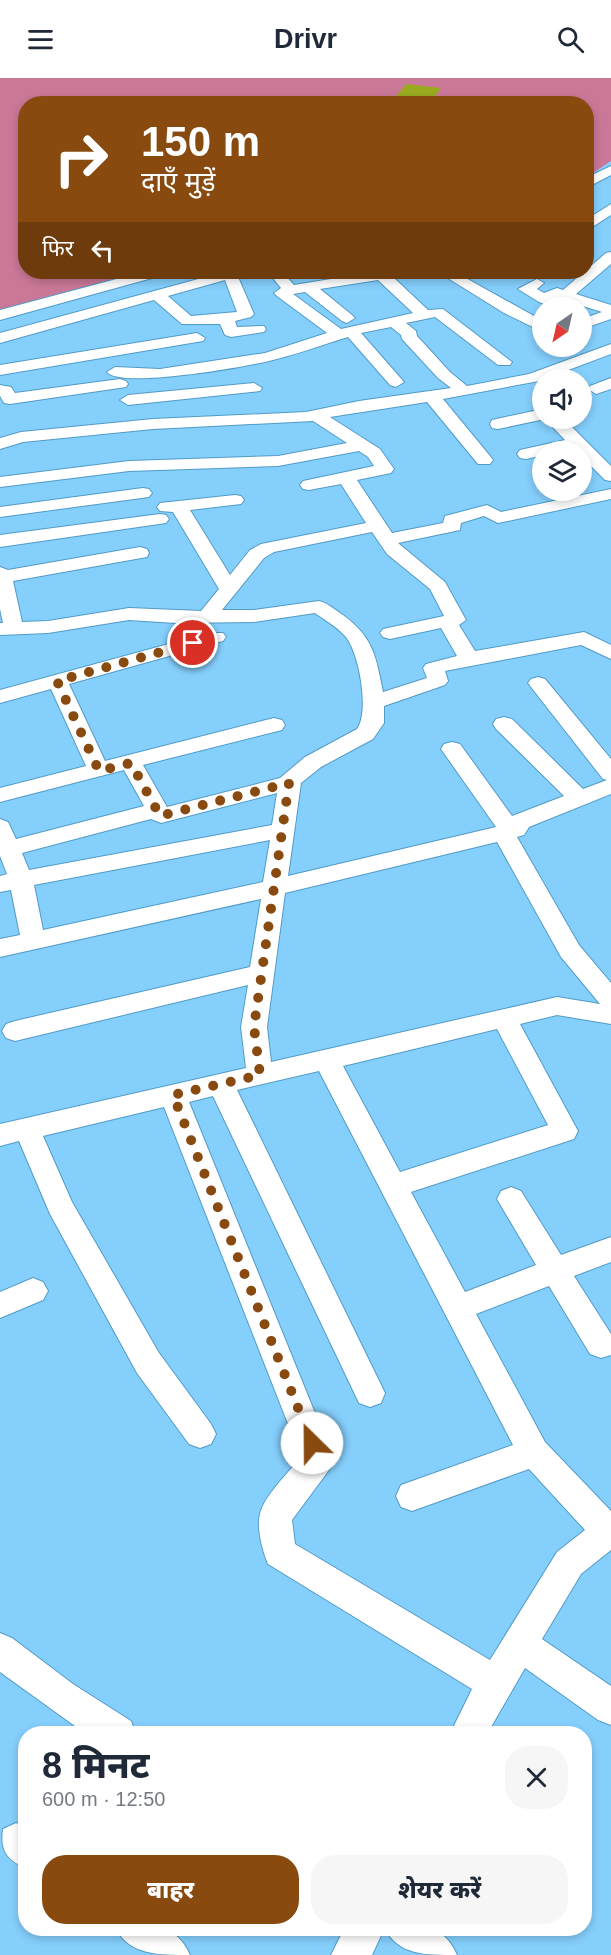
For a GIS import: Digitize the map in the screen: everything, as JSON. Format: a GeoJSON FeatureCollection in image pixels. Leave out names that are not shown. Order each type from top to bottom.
{"type":"FeatureCollection","features":[{"type":"Feature","properties":{"kind":"street"},"geometry":{"type":"LineString","coordinates":[[594,180],[611,170]]}},
{"type":"Feature","properties":{"kind":"street"},"geometry":{"type":"LineString","coordinates":[[594,189],[611,180]]}},
{"type":"Feature","properties":{"kind":"street"},"geometry":{"type":"LineString","coordinates":[[594,221],[611,208]]}},
{"type":"Feature","properties":{"kind":"street"},"geometry":{"type":"LineString","coordinates":[[594,228],[603,231]]}},
{"type":"Feature","properties":{"kind":"street"},"geometry":{"type":"LineString","coordinates":[[594,273],[609,261]]}},
{"type":"Feature","properties":{"kind":"street"},"geometry":{"type":"LineString","coordinates":[[0,315],[132,279]]}},
{"type":"Feature","properties":{"kind":"street"},"geometry":{"type":"LineString","coordinates":[[0,324],[166,279]]}},
{"type":"Feature","properties":{"kind":"street"},"geometry":{"type":"LineString","coordinates":[[0,338],[213,279]]}},
{"type":"Feature","properties":{"kind":"street"},"geometry":{"type":"LineString","coordinates":[[157,295],[186,321],[226,319],[246,314],[236,279]]}},
{"type":"Feature","properties":{"kind":"street"},"geometry":{"type":"LineString","coordinates":[[281,279],[290,290]]}},
{"type":"Feature","properties":{"kind":"street"},"geometry":{"type":"LineString","coordinates":[[345,328],[282,293],[357,279]]}},
{"type":"Feature","properties":{"kind":"street"},"geometry":{"type":"LineString","coordinates":[[386,279],[425,315]]}},
{"type":"Feature","properties":{"kind":"street"},"geometry":{"type":"LineString","coordinates":[[457,279],[532,322]]}},
{"type":"Feature","properties":{"kind":"street"},"geometry":{"type":"LineString","coordinates":[[531,279],[537,283],[525,289],[540,297]]}},
{"type":"Feature","properties":{"kind":"street"},"geometry":{"type":"LineString","coordinates":[[549,297],[556,294],[564,297],[586,279]]}},
{"type":"Feature","properties":{"kind":"street"},"geometry":{"type":"LineString","coordinates":[[308,287],[396,382]]}},
{"type":"Feature","properties":{"kind":"street"},"geometry":{"type":"LineString","coordinates":[[592,306],[611,312]]}},
{"type":"Feature","properties":{"kind":"street"},"geometry":{"type":"LineString","coordinates":[[0,390],[5,390],[10,399],[118,378],[160,374],[267,357],[345,328],[438,312],[504,362]]}},
{"type":"Feature","properties":{"kind":"street"},"geometry":{"type":"LineString","coordinates":[[592,320],[611,312]]}},
{"type":"Feature","properties":{"kind":"street"},"geometry":{"type":"LineString","coordinates":[[83,315],[118,378],[139,426]]}},
{"type":"Feature","properties":{"kind":"street"},"geometry":{"type":"LineString","coordinates":[[226,319],[231,332],[258,329]]}},
{"type":"Feature","properties":{"kind":"street"},"geometry":{"type":"LineString","coordinates":[[394,321],[410,334],[408,336],[444,375],[464,392]]}},
{"type":"Feature","properties":{"kind":"street"},"geometry":{"type":"LineString","coordinates":[[0,370],[197,338]]}},
{"type":"Feature","properties":{"kind":"street"},"geometry":{"type":"LineString","coordinates":[[0,444],[21,437],[121,427],[316,415],[359,406],[464,392],[533,378],[611,349]]}},
{"type":"Feature","properties":{"kind":"street"},"geometry":{"type":"LineString","coordinates":[[511,382],[532,400]]}},
{"type":"Feature","properties":{"kind":"street"},"geometry":{"type":"LineString","coordinates":[[128,400],[254,388]]}},
{"type":"Feature","properties":{"kind":"street"},"geometry":{"type":"LineString","coordinates":[[430,396],[484,460]]}},
{"type":"Feature","properties":{"kind":"street"},"geometry":{"type":"LineString","coordinates":[[498,424],[532,407]]}},
{"type":"Feature","properties":{"kind":"street"},"geometry":{"type":"LineString","coordinates":[[309,485],[385,469],[374,453],[316,415]]}},
{"type":"Feature","properties":{"kind":"street"},"geometry":{"type":"LineString","coordinates":[[121,427],[130,475],[160,520]]}},
{"type":"Feature","properties":{"kind":"street"},"geometry":{"type":"LineString","coordinates":[[564,429],[576,441]]}},
{"type":"Feature","properties":{"kind":"street"},"geometry":{"type":"LineString","coordinates":[[0,482],[129,466],[278,461],[361,445]]}},
{"type":"Feature","properties":{"kind":"street"},"geometry":{"type":"LineString","coordinates":[[526,454],[532,453]]}},
{"type":"Feature","properties":{"kind":"street"},"geometry":{"type":"LineString","coordinates":[[592,457],[611,476]]}},
{"type":"Feature","properties":{"kind":"street"},"geometry":{"type":"LineString","coordinates":[[346,477],[358,499],[394,550],[438,586],[456,620],[390,633]]}},
{"type":"Feature","properties":{"kind":"street"},"geometry":{"type":"LineString","coordinates":[[0,512],[142,493]]}},
{"type":"Feature","properties":{"kind":"street"},"geometry":{"type":"LineString","coordinates":[[207,616],[257,554],[268,548],[453,526],[451,520],[487,510],[498,518],[611,494]]}},
{"type":"Feature","properties":{"kind":"street"},"geometry":{"type":"LineString","coordinates":[[0,542],[160,520],[179,506],[235,500]]}},
{"type":"Feature","properties":{"kind":"street"},"geometry":{"type":"LineString","coordinates":[[179,506],[228,588]]}},
{"type":"Feature","properties":{"kind":"street"},"geometry":{"type":"LineString","coordinates":[[140,553],[1,575],[7,629],[48,627],[129,614],[176,617],[254,616],[319,607],[352,631],[364,649],[374,702],[373,723],[365,734],[313,762],[289,783],[276,887],[254,1027],[260,1075]]}},
{"type":"Feature","properties":{"kind":"street"},"geometry":{"type":"LineString","coordinates":[[447,621],[469,659]]}},
{"type":"Feature","properties":{"kind":"street"},"geometry":{"type":"LineString","coordinates":[[0,697],[216,637]]}},
{"type":"Feature","properties":{"kind":"street"},"geometry":{"type":"LineString","coordinates":[[374,702],[438,681],[433,668],[469,659],[584,638],[611,653]]}},
{"type":"Feature","properties":{"kind":"street"},"geometry":{"type":"LineString","coordinates":[[57,681],[99,771]]}},
{"type":"Feature","properties":{"kind":"street"},"geometry":{"type":"LineString","coordinates":[[538,683],[611,774]]}},
{"type":"Feature","properties":{"kind":"street"},"geometry":{"type":"LineString","coordinates":[[504,724],[579,798]]}},
{"type":"Feature","properties":{"kind":"street"},"geometry":{"type":"LineString","coordinates":[[0,795],[274,725]]}},
{"type":"Feature","properties":{"kind":"street"},"geometry":{"type":"LineString","coordinates":[[200,1434],[142,1354],[60,1206],[13,1132],[557,1006],[610,1012],[600,968],[570,951],[507,832],[452,749]]}},
{"type":"Feature","properties":{"kind":"street"},"geometry":{"type":"LineString","coordinates":[[131,763],[160,816],[289,783]]}},
{"type":"Feature","properties":{"kind":"street"},"geometry":{"type":"LineString","coordinates":[[0,948],[276,887],[516,830],[519,822],[611,786]]}},
{"type":"Feature","properties":{"kind":"street"},"geometry":{"type":"LineString","coordinates":[[33,940],[10,882],[3,835],[157,810]]}},
{"type":"Feature","properties":{"kind":"street"},"geometry":{"type":"LineString","coordinates":[[10,882],[284,830]]}},
{"type":"Feature","properties":{"kind":"street"},"geometry":{"type":"LineString","coordinates":[[15,1031],[262,973]]}},
{"type":"Feature","properties":{"kind":"street"},"geometry":{"type":"LineString","coordinates":[[393,1186],[564,1131],[504,1018]]}},
{"type":"Feature","properties":{"kind":"street"},"geometry":{"type":"LineString","coordinates":[[326,1059],[534,1452],[610,1531],[569,1563],[472,1726]]}},
{"type":"Feature","properties":{"kind":"street"},"geometry":{"type":"LineString","coordinates":[[221,1084],[370,1393]]}},
{"type":"Feature","properties":{"kind":"street"},"geometry":{"type":"LineString","coordinates":[[173,1095],[318,1460],[275,1516],[280,1553],[496,1683]]}},
{"type":"Feature","properties":{"kind":"street"},"geometry":{"type":"LineString","coordinates":[[511,1199],[601,1345]]}},
{"type":"Feature","properties":{"kind":"street"},"geometry":{"type":"LineString","coordinates":[[458,1308],[611,1249]]}},
{"type":"Feature","properties":{"kind":"street"},"geometry":{"type":"LineString","coordinates":[[0,1305],[33,1291]]}},
{"type":"Feature","properties":{"kind":"street"},"geometry":{"type":"LineString","coordinates":[[412,1496],[534,1452]]}},
{"type":"Feature","properties":{"kind":"street"},"geometry":{"type":"LineString","coordinates":[[520,1644],[611,1707]]}},
{"type":"Feature","properties":{"kind":"street"},"geometry":{"type":"LineString","coordinates":[[0,1650],[106,1726]]}},
{"type":"Feature","properties":{"kind":"street"},"geometry":{"type":"LineString","coordinates":[[144,1936],[170,1955]]}},
{"type":"Feature","properties":{"kind":"street"},"geometry":{"type":"LineString","coordinates":[[351,1955],[361,1936]]}},
{"type":"Feature","properties":{"kind":"street"},"geometry":{"type":"LineString","coordinates":[[413,1936],[437,1955]]}},
{"type":"Feature","properties":{"kind":"shaded area"},"geometry":{"type":"Polygon","coordinates":[[[0,78],[611,78],[611,161],[594,172],[594,96],[18,96],[18,279],[115,279],[0,310],[0,78]]]}},
{"type":"Feature","properties":{"kind":"shaded area"},"geometry":{"type":"Polygon","coordinates":[[[406,84],[441,88],[435,96],[397,96],[406,84]]]}},
{"type":"Feature","properties":{"kind":"route"},"geometry":{"type":"LineString","coordinates":[[193,643],[57,681],[99,771],[131,763],[160,816],[289,783],[254,1027],[260,1075],[173,1095],[312,1443]]}}]}
